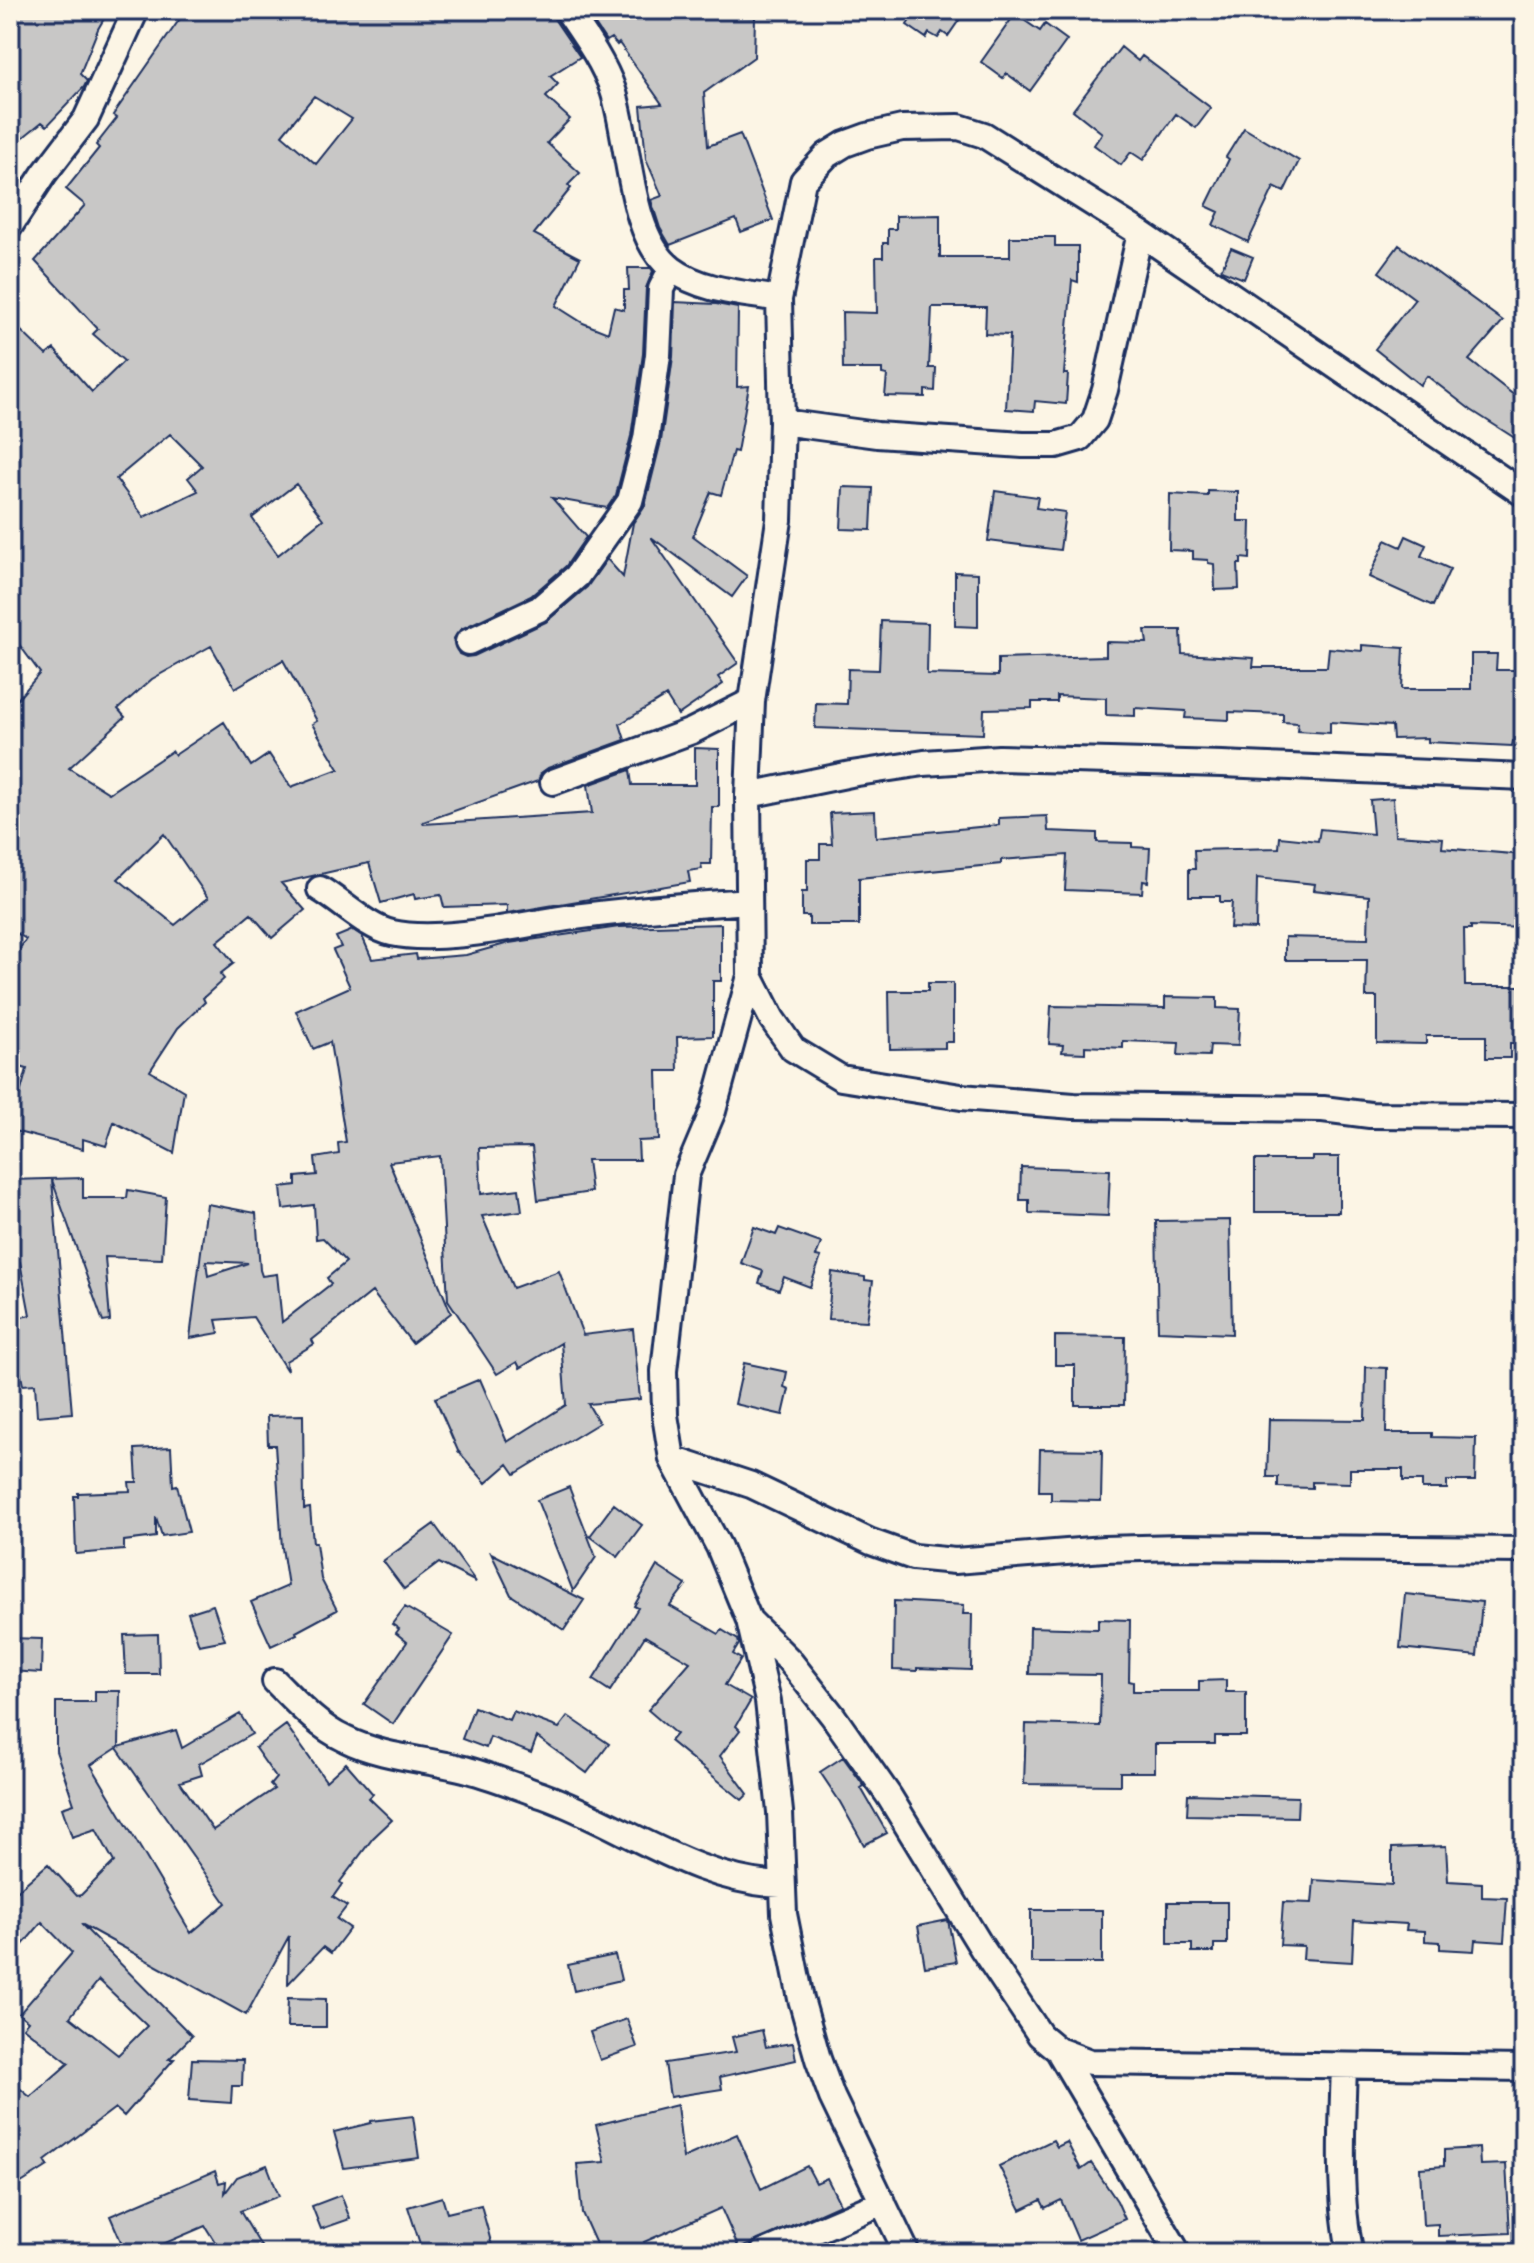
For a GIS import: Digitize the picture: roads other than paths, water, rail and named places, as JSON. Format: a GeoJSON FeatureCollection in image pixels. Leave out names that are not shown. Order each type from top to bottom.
{"type":"FeatureCollection","features":[{"type":"Feature","properties":{"kind":"street"},"geometry":{"type":"LineString","coordinates":[[10,226],[86,119],[136,10]]}},
{"type":"Feature","properties":{"kind":"street"},"geometry":{"type":"LineString","coordinates":[[567,10],[585,36],[613,89],[627,163],[641,214],[659,257],[671,269],[696,281],[721,289],[779,299]]}},
{"type":"Feature","properties":{"kind":"street"},"geometry":{"type":"LineString","coordinates":[[907,2253],[832,2097],[818,2059],[801,1999],[784,1914],[780,1812],[768,1701],[749,1620],[719,1547],[672,1459],[665,1415],[664,1371],[686,1175],[713,1111],[750,976],[748,795],[752,701],[779,520],[782,422],[779,299],[803,181],[827,155],[845,144],[902,128],[959,127],[984,135],[1140,233],[1524,494]]}},
{"type":"Feature","properties":{"kind":"street"},"geometry":{"type":"LineString","coordinates":[[782,422],[877,435],[1023,445],[1056,445],[1080,438],[1095,420],[1105,390],[1140,233]]}},
{"type":"Feature","properties":{"kind":"street"},"geometry":{"type":"LineString","coordinates":[[468,642],[539,609],[577,576],[630,501],[646,439],[658,355],[661,289],[671,269]]}},
{"type":"Feature","properties":{"kind":"street"},"geometry":{"type":"LineString","coordinates":[[553,782],[692,731],[752,701]]}},
{"type":"Feature","properties":{"kind":"street"},"geometry":{"type":"LineString","coordinates":[[748,795],[924,763],[999,758],[1524,777]]}},
{"type":"Feature","properties":{"kind":"street"},"geometry":{"type":"LineString","coordinates":[[320,889],[380,929],[419,936],[480,932],[576,917],[749,901]]}},
{"type":"Feature","properties":{"kind":"street"},"geometry":{"type":"LineString","coordinates":[[750,976],[772,1019],[793,1049],[841,1078],[961,1097],[1074,1106],[1323,1109],[1370,1115],[1524,1116]]}},
{"type":"Feature","properties":{"kind":"street"},"geometry":{"type":"LineString","coordinates":[[672,1459],[751,1485],[871,1542],[913,1557],[955,1561],[1104,1549],[1179,1547],[1524,1550]]}},
{"type":"Feature","properties":{"kind":"street"},"geometry":{"type":"LineString","coordinates":[[749,1620],[789,1660],[833,1716],[889,1796],[982,1948],[1040,2035],[1058,2050],[1090,2062],[1344,2068],[1524,2068]]}},
{"type":"Feature","properties":{"kind":"street"},"geometry":{"type":"LineString","coordinates":[[275,1681],[308,1714],[344,1739],[387,1754],[468,1770],[547,1797],[705,1871],[752,1883],[781,1885]]}},
{"type":"Feature","properties":{"kind":"street"},"geometry":{"type":"LineString","coordinates":[[1058,2050],[1178,2253]]}},
{"type":"Feature","properties":{"kind":"street"},"geometry":{"type":"LineString","coordinates":[[1344,2068],[1342,2145],[1346,2233],[1351,2253]]}},
{"type":"Feature","properties":{"kind":"street"},"geometry":{"type":"LineString","coordinates":[[763,2253],[883,2202]]}}]}
